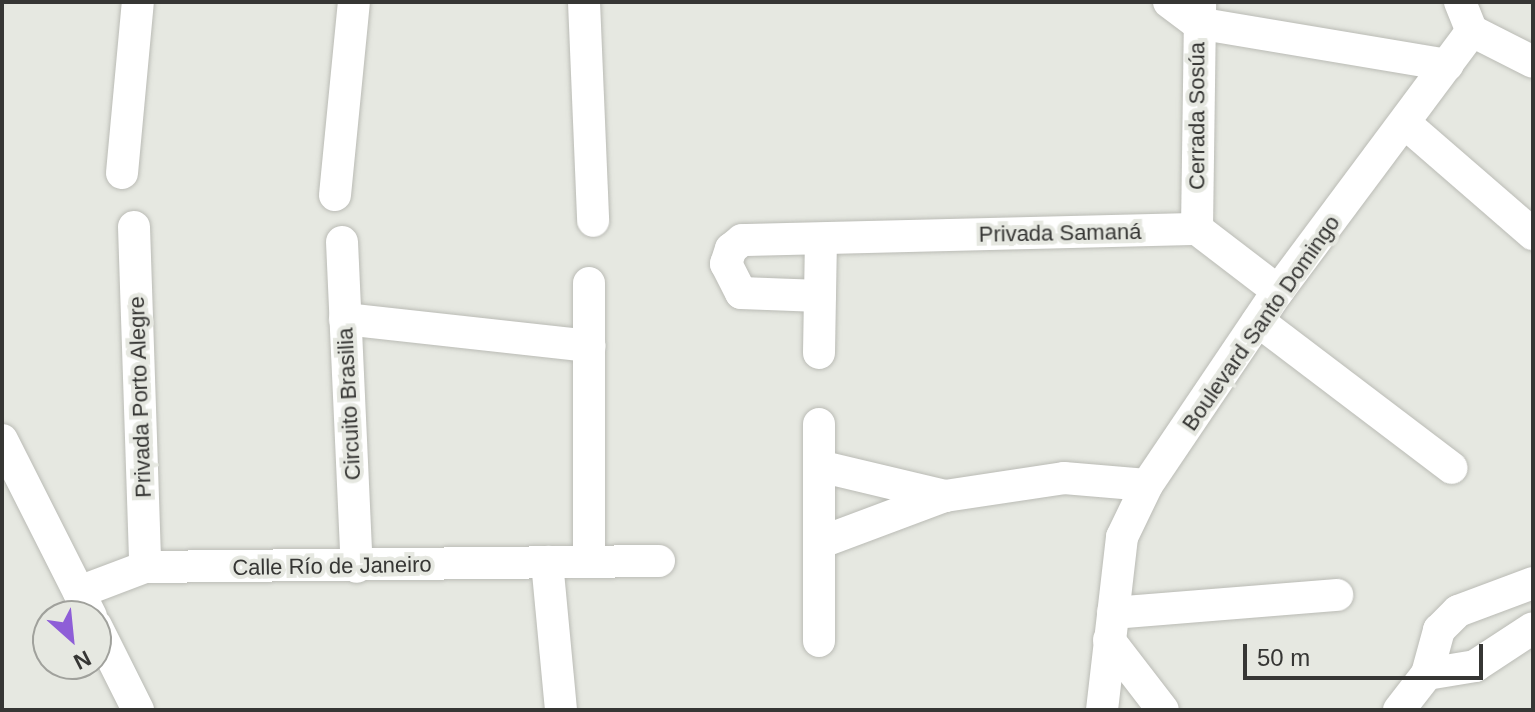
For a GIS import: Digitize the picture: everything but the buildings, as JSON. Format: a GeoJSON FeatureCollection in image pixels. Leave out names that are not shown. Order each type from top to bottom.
{"type":"FeatureCollection","features":[{"type":"Feature","properties":{"kind":"street"},"geometry":{"type":"LineString","coordinates":[[122,173],[138,2]]}},
{"type":"Feature","properties":{"kind":"street"},"geometry":{"type":"LineString","coordinates":[[335,195],[354,2]]}},
{"type":"Feature","properties":{"kind":"street"},"geometry":{"type":"LineString","coordinates":[[584,2],[593,221]]}},
{"type":"Feature","properties":{"kind":"street"},"geometry":{"type":"LineString","coordinates":[[1169,2],[1199,12],[1448,65]]}},
{"type":"Feature","properties":{"kind":"street","name":"Cerrada Sosúa"},"geometry":{"type":"LineString","coordinates":[[1197,229],[1199,12]]}},
{"type":"Feature","properties":{"kind":"street"},"geometry":{"type":"LineString","coordinates":[[1466,16],[1533,62]]}},
{"type":"Feature","properties":{"kind":"street","name":"Boulevard Santo Domingo"},"geometry":{"type":"LineString","coordinates":[[1097,707],[1122,537],[1147,485],[1278,291],[1407,125],[1448,65],[1466,16]]}},
{"type":"Feature","properties":{"kind":"street"},"geometry":{"type":"LineString","coordinates":[[1407,125],[1533,234]]}},
{"type":"Feature","properties":{"kind":"street","name":"Privada Porto Alegre"},"geometry":{"type":"LineString","coordinates":[[134,227],[145,567]]}},
{"type":"Feature","properties":{"kind":"street"},"geometry":{"type":"LineString","coordinates":[[1197,229],[1278,291]]}},
{"type":"Feature","properties":{"kind":"street","name":"Privada Samaná"},"geometry":{"type":"LineString","coordinates":[[820,296],[755,298],[741,293],[726,264],[742,240],[1197,229]]}},
{"type":"Feature","properties":{"kind":"street"},"geometry":{"type":"LineString","coordinates":[[819,353],[821,239]]}},
{"type":"Feature","properties":{"kind":"street","name":"Circuito Brasilia"},"geometry":{"type":"LineString","coordinates":[[342,242],[357,567]]}},
{"type":"Feature","properties":{"kind":"street"},"geometry":{"type":"LineString","coordinates":[[589,283],[589,562]]}},
{"type":"Feature","properties":{"kind":"street"},"geometry":{"type":"LineString","coordinates":[[345,319],[590,346]]}},
{"type":"Feature","properties":{"kind":"street"},"geometry":{"type":"LineString","coordinates":[[1258,321],[1452,468]]}},
{"type":"Feature","properties":{"kind":"street"},"geometry":{"type":"LineString","coordinates":[[819,424],[819,641]]}},
{"type":"Feature","properties":{"kind":"street"},"geometry":{"type":"LineString","coordinates":[[2,440],[83,600]]}},
{"type":"Feature","properties":{"kind":"street"},"geometry":{"type":"LineString","coordinates":[[819,466],[945,496]]}},
{"type":"Feature","properties":{"kind":"street"},"geometry":{"type":"LineString","coordinates":[[819,543],[945,496],[1064,478],[1147,485]]}},
{"type":"Feature","properties":{"kind":"street","name":"Calle Río de Janeiro"},"geometry":{"type":"LineString","coordinates":[[91,600],[145,567],[357,567],[659,561]]}},
{"type":"Feature","properties":{"kind":"street"},"geometry":{"type":"LineString","coordinates":[[547,562],[561,710]]}},
{"type":"Feature","properties":{"kind":"street"},"geometry":{"type":"LineString","coordinates":[[1399,710],[1427,674],[1439,630],[1458,611],[1533,583]]}},
{"type":"Feature","properties":{"kind":"street"},"geometry":{"type":"LineString","coordinates":[[1163,710],[1111,627],[1337,595]]}},
{"type":"Feature","properties":{"kind":"street"},"geometry":{"type":"LineString","coordinates":[[1427,674],[1475,666],[1533,628]]}},
{"type":"Feature","properties":{"kind":"street"},"geometry":{"type":"LineString","coordinates":[[112,658],[138,710]]}},
{"type":"Feature","properties":{"kind":"street"},"geometry":{"type":"LineString","coordinates":[[1097,707],[1143,680]]}}]}
